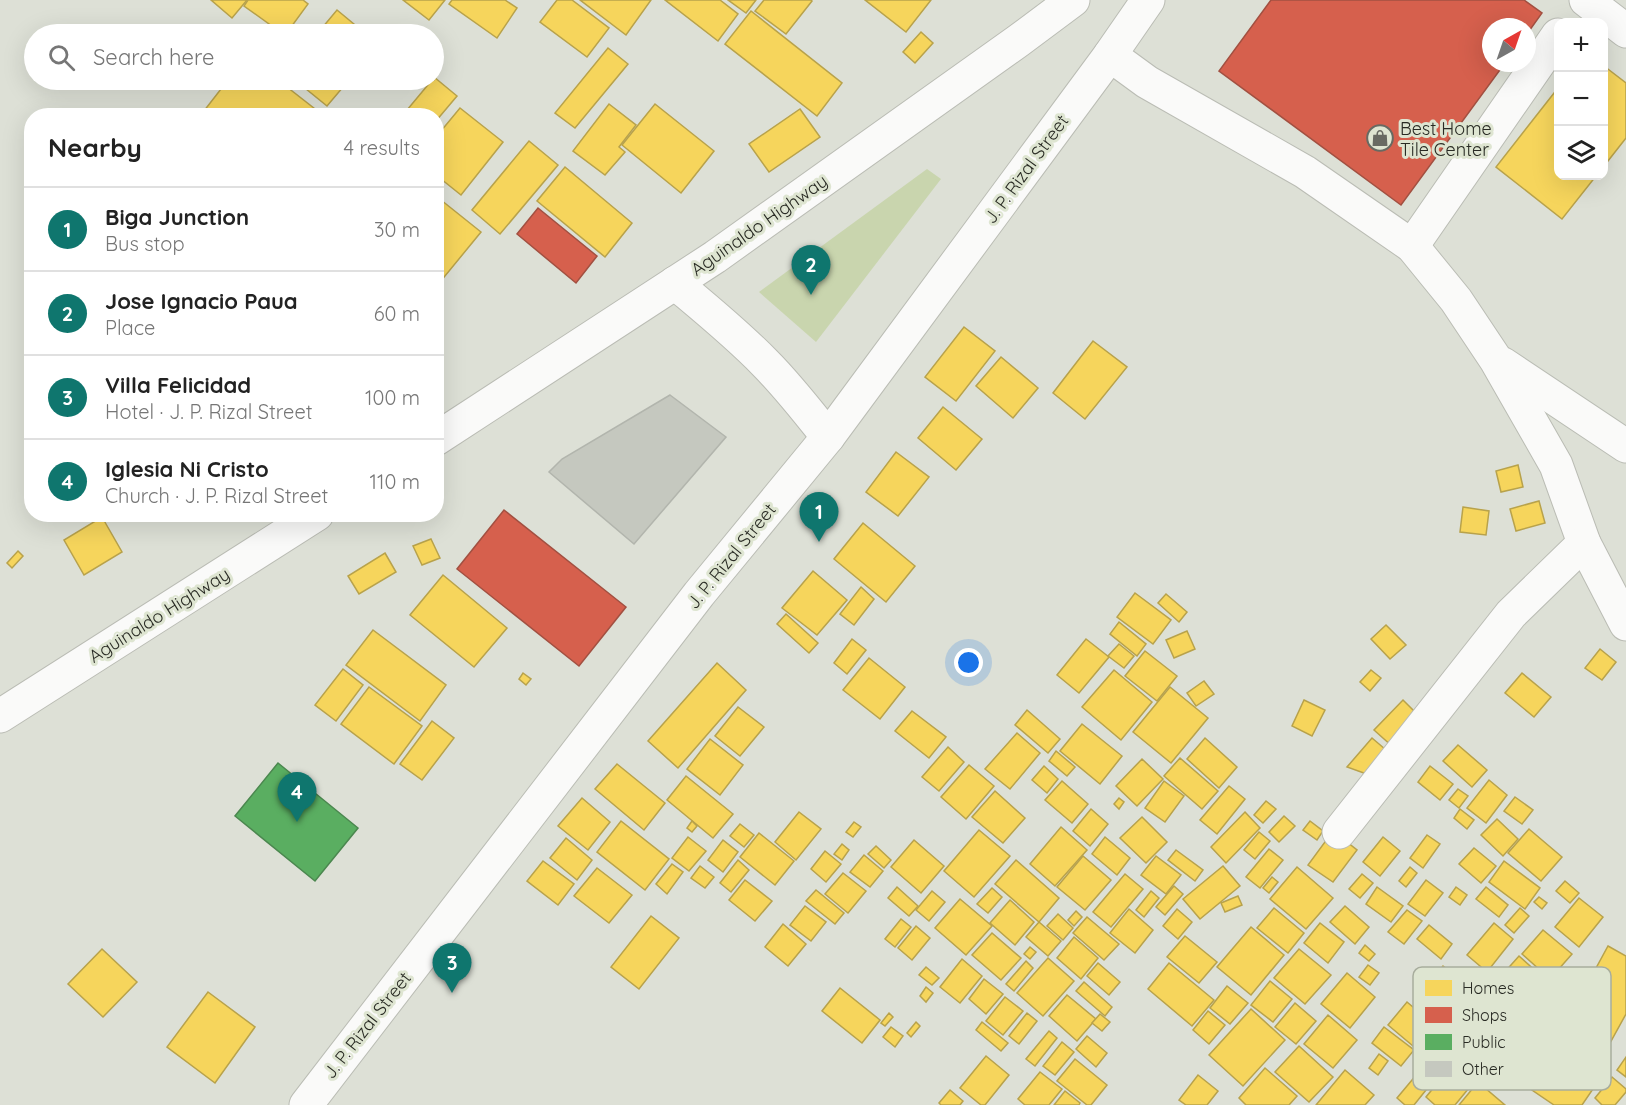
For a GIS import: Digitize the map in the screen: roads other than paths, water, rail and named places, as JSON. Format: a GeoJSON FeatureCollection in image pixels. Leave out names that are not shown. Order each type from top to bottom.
{"type":"FeatureCollection","features":[{"type":"Feature","properties":{"kind":"main road","name":"Aguinaldo Highway"},"geometry":{"type":"LineString","coordinates":[[444,434],[715,257],[1073,0]]}},
{"type":"Feature","properties":{"kind":"main road","name":"J. P. Rizal Street"},"geometry":{"type":"LineString","coordinates":[[306,1105],[699,594],[828,437],[1110,55],[1148,0]]}},
{"type":"Feature","properties":{"kind":"main road"},"geometry":{"type":"LineString","coordinates":[[1570,18],[1584,0],[1626,31]]}},
{"type":"Feature","properties":{"kind":"main road"},"geometry":{"type":"LineString","coordinates":[[1412,246],[1554,41]]}},
{"type":"Feature","properties":{"kind":"main road"},"geometry":{"type":"LineString","coordinates":[[1110,55],[1147,82],[1305,172],[1412,246],[1455,300],[1496,360],[1556,465],[1584,543],[1626,624]]}},
{"type":"Feature","properties":{"kind":"main road"},"geometry":{"type":"LineString","coordinates":[[675,283],[767,364],[828,437]]}},
{"type":"Feature","properties":{"kind":"main road"},"geometry":{"type":"LineString","coordinates":[[1496,360],[1626,446]]}},
{"type":"Feature","properties":{"kind":"main road","name":"Aguinaldo Highway"},"geometry":{"type":"LineString","coordinates":[[0,716],[304,522]]}},
{"type":"Feature","properties":{"kind":"main road"},"geometry":{"type":"LineString","coordinates":[[1339,832],[1511,614],[1584,543]]}},
{"type":"Feature","properties":{"kind":"place","name":"Best Home Tile Center"},"geometry":{"type":"Point","coordinates":[1380,138]}},
{"type":"Feature","properties":{"kind":"place","name":"Jose Ignacio Paua"},"geometry":{"type":"Point","coordinates":[811,295]}},
{"type":"Feature","properties":{"kind":"place","name":"Biga Junction"},"geometry":{"type":"Point","coordinates":[819,542]}},
{"type":"Feature","properties":{"kind":"place","name":"Iglesia Ni Cristo"},"geometry":{"type":"Point","coordinates":[297,822]}},
{"type":"Feature","properties":{"kind":"place","name":"Villa Felicidad"},"geometry":{"type":"Point","coordinates":[452,993]}}]}
